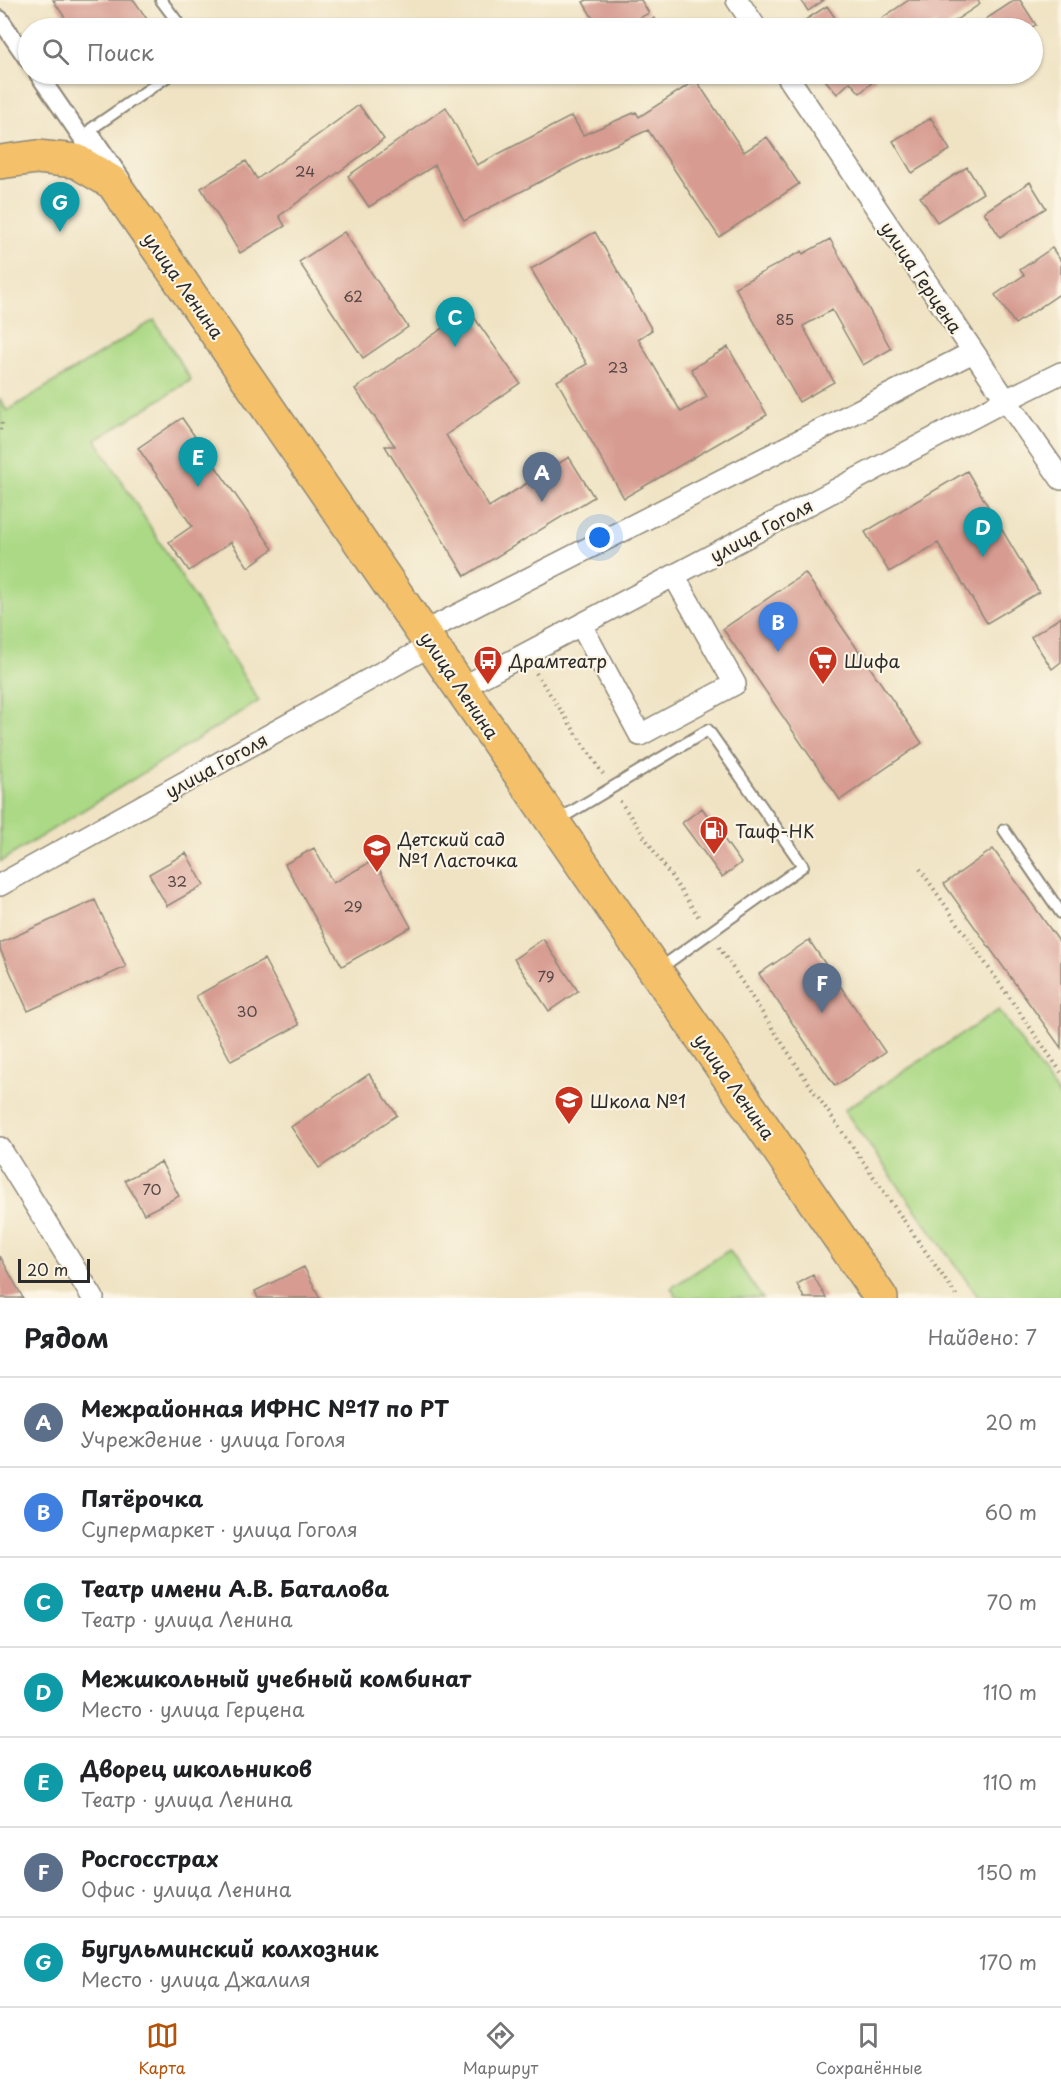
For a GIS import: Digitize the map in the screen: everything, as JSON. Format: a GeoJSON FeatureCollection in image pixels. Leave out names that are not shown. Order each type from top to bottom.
{"type":"FeatureCollection","features":[{"type":"Feature","properties":{"kind":"main road"},"geometry":{"type":"LineString","coordinates":[[0,162],[37,157],[76,161],[113,183]]}},
{"type":"Feature","properties":{"kind":"main road","name":"улица Ленина"},"geometry":{"type":"LineString","coordinates":[[113,183],[881,1298]]}},
{"type":"Feature","properties":{"kind":"street"},"geometry":{"type":"LineString","coordinates":[[737,0],[749,18]]}},
{"type":"Feature","properties":{"kind":"street"},"geometry":{"type":"LineString","coordinates":[[0,19],[18,45]]}},
{"type":"Feature","properties":{"kind":"street","name":"улица Ленина"},"geometry":{"type":"LineString","coordinates":[[45,84],[113,183]]}},
{"type":"Feature","properties":{"kind":"street","name":"улица Герцена"},"geometry":{"type":"LineString","coordinates":[[793,84],[1061,479]]}},
{"type":"Feature","properties":{"kind":"street","name":"улица Гоголя"},"geometry":{"type":"LineString","coordinates":[[0,885],[428,638],[973,352]]}},
{"type":"Feature","properties":{"kind":"street","name":"улица Гоголя"},"geometry":{"type":"LineString","coordinates":[[461,688],[1061,373]]}},
{"type":"Feature","properties":{"kind":"street"},"geometry":{"type":"LineString","coordinates":[[581,625],[640,735],[735,684],[674,576]]}},
{"type":"Feature","properties":{"kind":"street"},"geometry":{"type":"LineString","coordinates":[[0,1148],[93,1298]]}},
{"type":"Feature","properties":{"kind":"lane"},"geometry":{"type":"LineString","coordinates":[[161,0],[174,18]]}},
{"type":"Feature","properties":{"kind":"lane"},"geometry":{"type":"LineString","coordinates":[[113,183],[124,177],[91,129],[156,84]]}},
{"type":"Feature","properties":{"kind":"lane"},"geometry":{"type":"LineString","coordinates":[[554,823],[708,730],[803,866],[656,971]]}},
{"type":"Feature","properties":{"kind":"lane"},"geometry":{"type":"LineString","coordinates":[[1004,830],[1061,913]]}},
{"type":"Feature","properties":{"kind":"path"},"geometry":{"type":"LineString","coordinates":[[0,430],[3,420]]}},
{"type":"Feature","properties":{"kind":"path"},"geometry":{"type":"LineString","coordinates":[[524,654],[811,1087],[958,1298]]}},
{"type":"Feature","properties":{"kind":"path"},"geometry":{"type":"LineString","coordinates":[[920,869],[1061,1072]]}},
{"type":"Feature","properties":{"kind":"green space"},"geometry":{"type":"Polygon","coordinates":[[[154,320],[191,380],[96,440],[259,701],[0,862],[0,399],[7,411],[154,320]]]}},
{"type":"Feature","properties":{"kind":"green space"},"geometry":{"type":"Polygon","coordinates":[[[999,1010],[1061,1099],[1061,1298],[979,1298],[844,1110],[999,1010]]]}},
{"type":"Feature","properties":{"kind":"green space"},"geometry":{"type":"Polygon","coordinates":[[[729,1250],[762,1298],[677,1298],[671,1288],[729,1250]]]}},
{"type":"Feature","properties":{"kind":"building"},"geometry":{"type":"Polygon","coordinates":[[[53,0],[134,0],[146,18],[65,18],[53,0]]]}},
{"type":"Feature","properties":{"kind":"building"},"geometry":{"type":"Polygon","coordinates":[[[587,0],[641,0],[649,13],[640,18],[593,18],[583,2],[587,0]]]}},
{"type":"Feature","properties":{"kind":"building"},"geometry":{"type":"Polygon","coordinates":[[[801,0],[824,0],[808,11],[801,0]]]}},
{"type":"Feature","properties":{"kind":"building"},"geometry":{"type":"Polygon","coordinates":[[[909,0],[978,0],[980,4],[959,18],[882,18],[909,0]]]}},
{"type":"Feature","properties":{"kind":"building"},"geometry":{"type":"Polygon","coordinates":[[[1015,0],[1020,0],[1032,18],[988,18],[1015,0]]]}},
{"type":"Feature","properties":{"kind":"building"},"geometry":{"type":"Polygon","coordinates":[[[827,6],[835,18],[808,18],[827,6]]]}},
{"type":"Feature","properties":{"kind":"building"},"geometry":{"type":"Polygon","coordinates":[[[690,84],[699,84],[744,152],[767,137],[799,184],[719,237],[648,130],[592,155],[464,221],[435,165],[369,207],[348,176],[446,107],[477,165],[572,116],[583,135],[636,112],[639,117],[690,84]]]}},
{"type":"Feature","properties":{"kind":"building"},"geometry":{"type":"Polygon","coordinates":[[[829,84],[848,84],[837,94],[829,84]]]}},
{"type":"Feature","properties":{"kind":"building"},"geometry":{"type":"Polygon","coordinates":[[[852,84],[870,84],[860,93],[852,84]]]}},
{"type":"Feature","properties":{"kind":"building"},"geometry":{"type":"Polygon","coordinates":[[[359,105],[384,139],[279,216],[285,226],[240,253],[201,188],[246,161],[257,179],[359,105]]]}},
{"type":"Feature","properties":{"kind":"building"},"geometry":{"type":"Polygon","coordinates":[[[931,118],[950,150],[912,173],[893,141],[931,118]]]}},
{"type":"Feature","properties":{"kind":"building"},"geometry":{"type":"Polygon","coordinates":[[[967,167],[983,193],[937,222],[920,197],[967,167]]]}},
{"type":"Feature","properties":{"kind":"building"},"geometry":{"type":"Polygon","coordinates":[[[1030,182],[1046,208],[1000,237],[984,212],[1030,182]]]}},
{"type":"Feature","properties":{"kind":"building"},"geometry":{"type":"Polygon","coordinates":[[[344,232],[408,327],[363,358],[299,262],[344,232]]]}},
{"type":"Feature","properties":{"kind":"building"},"geometry":{"type":"Polygon","coordinates":[[[595,232],[652,330],[638,339],[681,412],[707,397],[691,369],[728,347],[767,415],[624,498],[557,381],[587,364],[531,269],[595,232]]]}},
{"type":"Feature","properties":{"kind":"building"},"geometry":{"type":"Polygon","coordinates":[[[830,239],[891,349],[863,365],[832,310],[803,326],[834,382],[799,402],[735,287],[802,251],[803,254],[830,239]]]}},
{"type":"Feature","properties":{"kind":"building"},"geometry":{"type":"Polygon","coordinates":[[[1052,248],[1061,261],[1061,293],[1015,324],[995,295],[1024,275],[1020,270],[1052,248]]]}},
{"type":"Feature","properties":{"kind":"building"},"geometry":{"type":"Polygon","coordinates":[[[469,310],[520,383],[446,435],[489,507],[569,457],[594,497],[465,576],[385,446],[395,446],[355,389],[469,310]]]}},
{"type":"Feature","properties":{"kind":"building"},"geometry":{"type":"Polygon","coordinates":[[[182,418],[273,549],[248,567],[231,542],[189,571],[169,542],[192,526],[138,448],[182,418]]]}},
{"type":"Feature","properties":{"kind":"building"},"geometry":{"type":"Polygon","coordinates":[[[967,471],[1039,592],[987,623],[938,543],[889,572],[865,532],[967,471]]]}},
{"type":"Feature","properties":{"kind":"building","name":"Шифа"},"geometry":{"type":"Polygon","coordinates":[[[805,573],[922,743],[840,800],[723,629],[805,573]]]}},
{"type":"Feature","properties":{"kind":"building"},"geometry":{"type":"Polygon","coordinates":[[[1061,617],[1061,662],[1052,669],[1031,637],[1061,617]]]}},
{"type":"Feature","properties":{"kind":"building"},"geometry":{"type":"Polygon","coordinates":[[[702,808],[741,863],[722,877],[682,823],[702,808]]]}},
{"type":"Feature","properties":{"kind":"building"},"geometry":{"type":"Polygon","coordinates":[[[314,848],[333,883],[374,860],[411,927],[342,966],[285,864],[314,848]]]}},
{"type":"Feature","properties":{"kind":"building"},"geometry":{"type":"Polygon","coordinates":[[[993,849],[1061,944],[1061,1048],[944,884],[993,849]]]}},
{"type":"Feature","properties":{"kind":"building"},"geometry":{"type":"Polygon","coordinates":[[[186,853],[204,885],[167,906],[149,874],[186,853]]]}},
{"type":"Feature","properties":{"kind":"building"},"geometry":{"type":"Polygon","coordinates":[[[95,900],[126,967],[28,1011],[0,949],[0,943],[95,900]]]}},
{"type":"Feature","properties":{"kind":"building"},"geometry":{"type":"Polygon","coordinates":[[[543,939],[578,991],[549,1011],[514,959],[543,939]]]}},
{"type":"Feature","properties":{"kind":"building"},"geometry":{"type":"Polygon","coordinates":[[[809,940],[885,1052],[835,1086],[759,974],[809,940]]]}},
{"type":"Feature","properties":{"kind":"building"},"geometry":{"type":"Polygon","coordinates":[[[264,959],[299,1025],[231,1061],[196,996],[264,959]]]}},
{"type":"Feature","properties":{"kind":"building"},"geometry":{"type":"Polygon","coordinates":[[[369,1074],[397,1115],[319,1168],[291,1127],[369,1074]]]}},
{"type":"Feature","properties":{"kind":"building"},"geometry":{"type":"Polygon","coordinates":[[[161,1162],[179,1196],[144,1214],[125,1180],[161,1162]]]}},
{"type":"Feature","properties":{"kind":"building"},"geometry":{"type":"Polygon","coordinates":[[[0,1256],[23,1298],[0,1298],[0,1256]]]}},
{"type":"Feature","properties":{"kind":"building"},"geometry":{"type":"Polygon","coordinates":[[[304,1267],[320,1298],[258,1298],[255,1291],[304,1267]]]}},
{"type":"Feature","properties":{"kind":"building"},"geometry":{"type":"Polygon","coordinates":[[[813,1275],[826,1298],[804,1298],[797,1284],[813,1275]]]}},
{"type":"Feature","properties":{"kind":"place","name":"Бугульминский колхозник"},"geometry":{"type":"Point","coordinates":[60,232]}},
{"type":"Feature","properties":{"kind":"place","name":"Театр имени А.В. Баталова"},"geometry":{"type":"Point","coordinates":[455,347]}},
{"type":"Feature","properties":{"kind":"place","name":"Дворец школьников"},"geometry":{"type":"Point","coordinates":[198,487]}},
{"type":"Feature","properties":{"kind":"place","name":"Межрайонная ИФНС №17 по РТ"},"geometry":{"type":"Point","coordinates":[542,502]}},
{"type":"Feature","properties":{"kind":"place","name":"Межшкольный учебный комбинат"},"geometry":{"type":"Point","coordinates":[983,557]}},
{"type":"Feature","properties":{"kind":"place","name":"Пятёрочка"},"geometry":{"type":"Point","coordinates":[778,652]}},
{"type":"Feature","properties":{"kind":"place","name":"Драмтеатр"},"geometry":{"type":"Point","coordinates":[488,686]}},
{"type":"Feature","properties":{"kind":"place","name":"Шифа"},"geometry":{"type":"Point","coordinates":[823,686]}},
{"type":"Feature","properties":{"kind":"place","name":"Таиф-НК"},"geometry":{"type":"Point","coordinates":[714,856]}},
{"type":"Feature","properties":{"kind":"place","name":"Детский сад №1 Ласточка"},"geometry":{"type":"Point","coordinates":[377,874]}},
{"type":"Feature","properties":{"kind":"place","name":"Росгосстрах"},"geometry":{"type":"Point","coordinates":[822,1013]}},
{"type":"Feature","properties":{"kind":"place","name":"Школа №1"},"geometry":{"type":"Point","coordinates":[569,1126]}}]}
